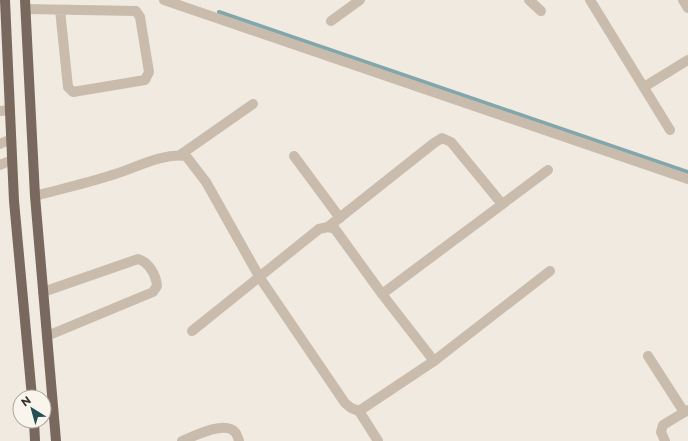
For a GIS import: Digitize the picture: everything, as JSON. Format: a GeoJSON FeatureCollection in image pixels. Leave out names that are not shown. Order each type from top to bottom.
{"type":"FeatureCollection","features":[{"type":"Feature","properties":{"kind":"main road"},"geometry":{"type":"LineString","coordinates":[[5,0],[5,111],[11,139],[14,201],[31,389]]}},
{"type":"Feature","properties":{"kind":"main road"},"geometry":{"type":"LineString","coordinates":[[25,4],[35,196],[56,441]]}},
{"type":"Feature","properties":{"kind":"main road"},"geometry":{"type":"LineString","coordinates":[[35,429],[36,441]]}},
{"type":"Feature","properties":{"kind":"street"},"geometry":{"type":"LineString","coordinates":[[164,0],[688,179]]}},
{"type":"Feature","properties":{"kind":"street"},"geometry":{"type":"LineString","coordinates":[[331,21],[360,0]]}},
{"type":"Feature","properties":{"kind":"street"},"geometry":{"type":"LineString","coordinates":[[529,0],[541,11]]}},
{"type":"Feature","properties":{"kind":"street"},"geometry":{"type":"LineString","coordinates":[[590,0],[670,130]]}},
{"type":"Feature","properties":{"kind":"street"},"geometry":{"type":"LineString","coordinates":[[682,0],[688,8]]}},
{"type":"Feature","properties":{"kind":"street"},"geometry":{"type":"LineString","coordinates":[[25,4],[60,10],[136,12],[140,17],[149,72],[145,80],[73,92],[70,90],[68,87],[60,10]]}},
{"type":"Feature","properties":{"kind":"street"},"geometry":{"type":"LineString","coordinates":[[644,87],[688,60]]}},
{"type":"Feature","properties":{"kind":"street"},"geometry":{"type":"LineString","coordinates":[[180,155],[253,104]]}},
{"type":"Feature","properties":{"kind":"street"},"geometry":{"type":"LineString","coordinates":[[192,331],[260,278],[319,229],[328,227],[442,138],[451,142],[502,204]]}},
{"type":"Feature","properties":{"kind":"street"},"geometry":{"type":"LineString","coordinates":[[0,144],[11,139]]}},
{"type":"Feature","properties":{"kind":"street"},"geometry":{"type":"LineString","coordinates":[[35,196],[112,175],[155,160],[175,155],[186,156],[206,182],[260,278],[345,403],[351,408],[359,411],[378,441]]}},
{"type":"Feature","properties":{"kind":"street"},"geometry":{"type":"LineString","coordinates":[[294,156],[340,218]]}},
{"type":"Feature","properties":{"kind":"street"},"geometry":{"type":"LineString","coordinates":[[0,165],[12,160]]}},
{"type":"Feature","properties":{"kind":"street"},"geometry":{"type":"LineString","coordinates":[[382,294],[548,170]]}},
{"type":"Feature","properties":{"kind":"street"},"geometry":{"type":"LineString","coordinates":[[328,227],[335,229],[382,294],[434,361]]}},
{"type":"Feature","properties":{"kind":"street"},"geometry":{"type":"LineString","coordinates":[[43,292],[138,259],[149,265],[157,286],[153,292],[47,336]]}},
{"type":"Feature","properties":{"kind":"street"},"geometry":{"type":"LineString","coordinates":[[359,411],[434,361],[550,271]]}},
{"type":"Feature","properties":{"kind":"street"},"geometry":{"type":"LineString","coordinates":[[648,356],[686,411],[663,425],[661,432],[665,441]]}},
{"type":"Feature","properties":{"kind":"street"},"geometry":{"type":"LineString","coordinates":[[182,441],[215,428],[228,428],[235,432],[239,441]]}},
{"type":"Feature","properties":{"kind":"waterway"},"geometry":{"type":"LineString","coordinates":[[219,12],[688,172]]}}]}
